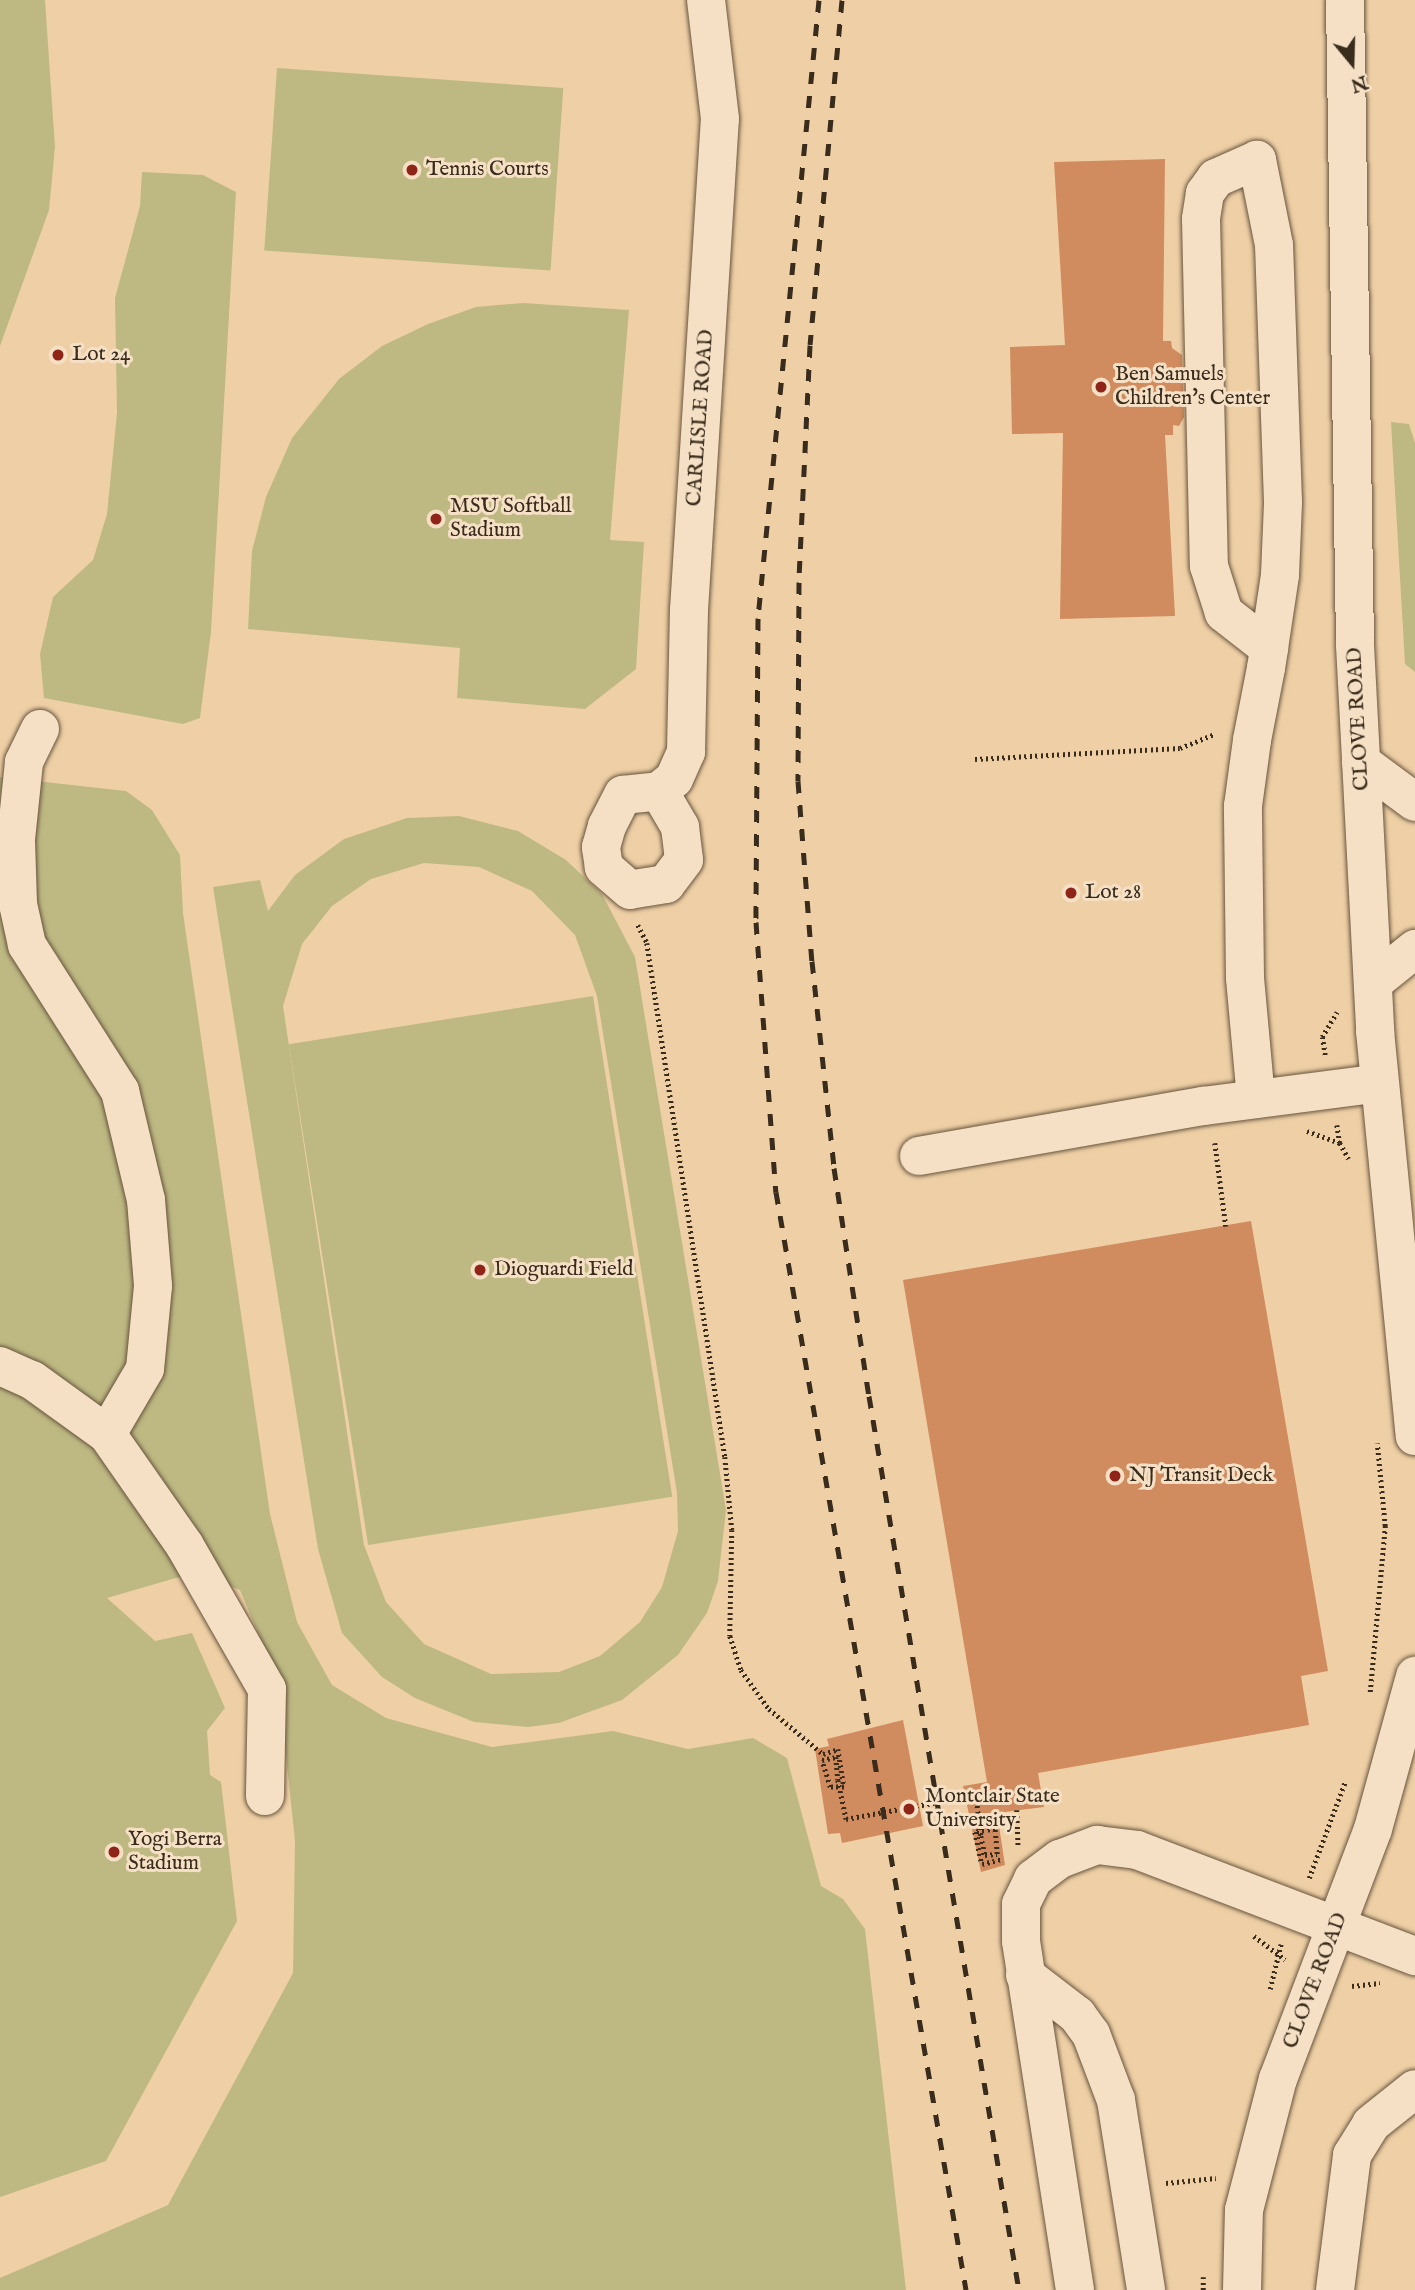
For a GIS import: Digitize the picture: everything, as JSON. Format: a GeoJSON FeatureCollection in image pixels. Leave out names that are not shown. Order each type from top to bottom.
{"type":"FeatureCollection","features":[{"type":"Feature","properties":{"kind":"street","name":"CARLISLE ROAD"},"geometry":{"type":"LineString","coordinates":[[641,793],[674,779],[686,752],[689,610],[720,120],[706,0]]}},
{"type":"Feature","properties":{"kind":"street","name":"CLOVE ROAD"},"geometry":{"type":"LineString","coordinates":[[1345,0],[1361,762],[1381,1083],[1415,1436]]}},
{"type":"Feature","properties":{"kind":"street"},"geometry":{"type":"LineString","coordinates":[[1256,1099],[1245,978],[1243,806],[1269,648],[1283,502],[1274,245],[1256,160],[1216,178],[1205,193],[1201,219],[1209,566],[1224,613],[1269,648]]}},
{"type":"Feature","properties":{"kind":"street"},"geometry":{"type":"LineString","coordinates":[[40,729],[24,762],[16,840],[18,904],[27,945],[120,1091],[146,1200],[153,1286],[145,1369],[107,1434]]}},
{"type":"Feature","properties":{"kind":"street"},"geometry":{"type":"LineString","coordinates":[[1361,762],[1415,802]]}},
{"type":"Feature","properties":{"kind":"street"},"geometry":{"type":"LineString","coordinates":[[641,793],[680,827],[684,860],[666,884],[630,890],[604,867],[601,847],[641,793]]}},
{"type":"Feature","properties":{"kind":"street"},"geometry":{"type":"LineString","coordinates":[[1374,982],[1415,949]]}},
{"type":"Feature","properties":{"kind":"street"},"geometry":{"type":"LineString","coordinates":[[919,1156],[1256,1099],[1381,1083]]}},
{"type":"Feature","properties":{"kind":"street"},"geometry":{"type":"LineString","coordinates":[[0,1366],[32,1380],[107,1434],[185,1546],[267,1689],[265,1796]]}},
{"type":"Feature","properties":{"kind":"street","name":"CLOVE ROAD"},"geometry":{"type":"LineString","coordinates":[[1242,2290],[1244,2210],[1278,2079],[1338,1927],[1398,1751],[1415,1676]]}},
{"type":"Feature","properties":{"kind":"street"},"geometry":{"type":"LineString","coordinates":[[1075,2290],[1025,1975],[1021,1904],[1033,1879],[1060,1859],[1097,1845],[1170,1860],[1415,1956]]}},
{"type":"Feature","properties":{"kind":"street"},"geometry":{"type":"LineString","coordinates":[[1025,1975],[1077,2015],[1091,2034],[1116,2100],[1146,2290]]}},
{"type":"Feature","properties":{"kind":"street"},"geometry":{"type":"LineString","coordinates":[[1335,2290],[1352,2155],[1371,2124],[1415,2089]]}},
{"type":"Feature","properties":{"kind":"path"},"geometry":{"type":"LineString","coordinates":[[975,759],[1180,748],[1199,745],[1219,730]]}},
{"type":"Feature","properties":{"kind":"path"},"geometry":{"type":"LineString","coordinates":[[630,890],[647,943],[725,1457],[732,1530],[730,1636],[741,1670],[769,1709],[823,1754],[838,1749],[844,1787],[830,1787],[822,1760],[836,1757],[838,1780],[846,1819],[976,1795],[981,1836],[985,1855],[997,1854],[995,1829],[975,1832],[982,1864]]}},
{"type":"Feature","properties":{"kind":"path"},"geometry":{"type":"LineString","coordinates":[[1296,1130],[1340,1143],[1350,1164]]}},
{"type":"Feature","properties":{"kind":"path"},"geometry":{"type":"LineString","coordinates":[[1226,1226],[1213,1143],[1227,1141]]}},
{"type":"Feature","properties":{"kind":"path"},"geometry":{"type":"LineString","coordinates":[[1368,1704],[1385,1526],[1377,1437]]}},
{"type":"Feature","properties":{"kind":"path"},"geometry":{"type":"LineString","coordinates":[[1276,1956],[1349,1772]]}},
{"type":"Feature","properties":{"kind":"path"},"geometry":{"type":"LineString","coordinates":[[1154,2185],[1217,2178]]}},
{"type":"Feature","properties":{"kind":"shaded area"},"geometry":{"type":"Polygon","coordinates":[[[0,0],[45,0],[55,147],[49,210],[0,346],[0,0]]]}},
{"type":"Feature","properties":{"kind":"shaded area","name":"Tennis Courts"},"geometry":{"type":"Polygon","coordinates":[[[277,68],[563,88],[551,271],[264,251],[277,68]]]}},
{"type":"Feature","properties":{"kind":"shaded area"},"geometry":{"type":"Polygon","coordinates":[[[142,172],[203,175],[236,192],[211,632],[200,718],[183,724],[44,698],[40,654],[53,597],[93,560],[107,514],[117,413],[115,298],[140,206],[142,172]]]}},
{"type":"Feature","properties":{"kind":"shaded area","name":"MSU Softball Stadium"},"geometry":{"type":"Polygon","coordinates":[[[523,303],[629,310],[610,540],[644,542],[636,669],[585,709],[457,698],[460,648],[248,629],[252,551],[266,497],[292,438],[339,379],[382,346],[428,324],[476,307],[523,303]]]}},
{"type":"Feature","properties":{"kind":"shaded area"},"geometry":{"type":"Polygon","coordinates":[[[1391,422],[1409,424],[1415,443],[1415,672],[1405,664],[1391,422]]]}},
{"type":"Feature","properties":{"kind":"shaded area"},"geometry":{"type":"Polygon","coordinates":[[[0,777],[126,791],[152,810],[180,855],[183,913],[270,1514],[297,1622],[332,1685],[386,1718],[492,1747],[613,1731],[688,1749],[753,1738],[787,1758],[821,1886],[843,1899],[865,1929],[906,2290],[0,2290],[0,2278],[168,2205],[293,1973],[295,1841],[278,1680],[240,1590],[193,1573],[107,1598],[155,1641],[192,1633],[225,1708],[207,1731],[210,1775],[221,1782],[237,1921],[106,2161],[0,2197],[0,777]]]}},
{"type":"Feature","properties":{"kind":"shaded area"},"geometry":{"type":"Polygon","coordinates":[[[459,816],[518,831],[566,860],[602,894],[635,957],[726,1510],[718,1581],[707,1613],[678,1655],[622,1700],[559,1723],[528,1727],[474,1722],[415,1698],[382,1677],[342,1633],[318,1549],[213,887],[260,880],[268,911],[295,875],[344,839],[407,818],[459,816]],[[424,863],[371,879],[332,906],[302,944],[283,1006],[364,1545],[386,1602],[424,1644],[491,1674],[559,1672],[600,1656],[640,1622],[662,1587],[678,1531],[677,1493],[597,996],[575,935],[532,891],[479,867],[424,863]]]}},
{"type":"Feature","properties":{"kind":"shaded area","name":"Dioguardi Field"},"geometry":{"type":"Polygon","coordinates":[[[593,996],[672,1497],[368,1545],[289,1044],[593,996]]]}},
{"type":"Feature","properties":{"kind":"building","name":"Ben Samuels Children's Center"},"geometry":{"type":"Polygon","coordinates":[[[1165,159],[1163,341],[1171,341],[1172,348],[1182,355],[1184,417],[1179,426],[1173,425],[1173,435],[1165,435],[1175,616],[1060,619],[1063,433],[1012,434],[1010,347],[1065,345],[1054,162],[1165,159]]]}},
{"type":"Feature","properties":{"kind":"building","name":"NJ Transit Deck"},"geometry":{"type":"Polygon","coordinates":[[[1251,1221],[1328,1671],[1301,1676],[1309,1725],[1038,1773],[1044,1807],[997,1813],[1005,1865],[981,1872],[963,1786],[987,1782],[903,1280],[1251,1221]]]}},
{"type":"Feature","properties":{"kind":"building"},"geometry":{"type":"Polygon","coordinates":[[[903,1720],[923,1826],[842,1843],[840,1833],[828,1834],[815,1749],[829,1746],[827,1739],[903,1720]]]}},
{"type":"Feature","properties":{"kind":"railway"},"geometry":{"type":"LineString","coordinates":[[819,0],[758,618],[756,922],[776,1192],[966,2290]]}},
{"type":"Feature","properties":{"kind":"railway"},"geometry":{"type":"LineString","coordinates":[[842,0],[810,345],[799,582],[798,781],[812,961],[834,1168],[869,1396],[1019,2290]]}},
{"type":"Feature","properties":{"kind":"place","name":"Tennis Courts"},"geometry":{"type":"Point","coordinates":[412,170]}},
{"type":"Feature","properties":{"kind":"place","name":"Lot 24"},"geometry":{"type":"Point","coordinates":[58,355]}},
{"type":"Feature","properties":{"kind":"place","name":"Ben Samuels Children's Center"},"geometry":{"type":"Point","coordinates":[1101,387]}},
{"type":"Feature","properties":{"kind":"place","name":"MSU Softball Stadium"},"geometry":{"type":"Point","coordinates":[436,519]}},
{"type":"Feature","properties":{"kind":"place","name":"Lot 28"},"geometry":{"type":"Point","coordinates":[1071,893]}},
{"type":"Feature","properties":{"kind":"place","name":"Dioguardi Field"},"geometry":{"type":"Point","coordinates":[480,1270]}},
{"type":"Feature","properties":{"kind":"place","name":"NJ Transit Deck"},"geometry":{"type":"Point","coordinates":[1115,1476]}},
{"type":"Feature","properties":{"kind":"place","name":"Montclair State University"},"geometry":{"type":"Point","coordinates":[909,1809]}},
{"type":"Feature","properties":{"kind":"place","name":"Yogi Berra Stadium"},"geometry":{"type":"Point","coordinates":[114,1852]}}]}
